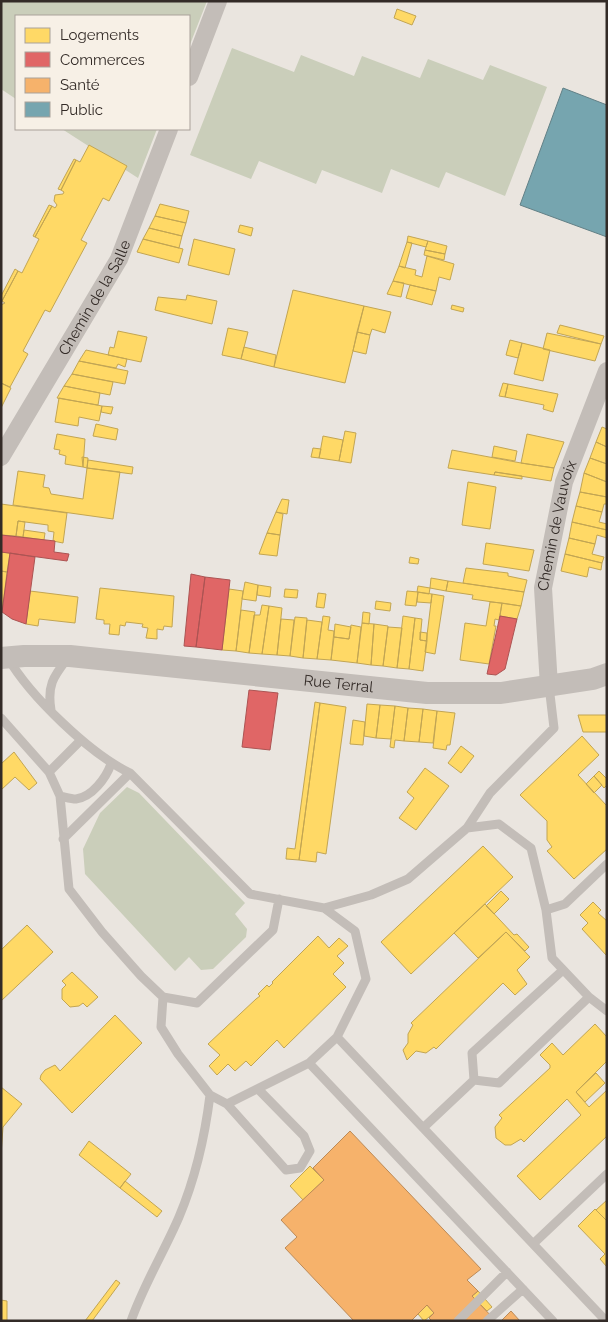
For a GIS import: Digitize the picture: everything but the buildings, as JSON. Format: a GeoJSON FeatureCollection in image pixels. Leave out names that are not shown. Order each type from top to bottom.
{"type":"FeatureCollection","features":[{"type":"Feature","properties":{"kind":"street"},"geometry":{"type":"LineString","coordinates":[[190,75],[218,1]]}},
{"type":"Feature","properties":{"kind":"street","name":"Chemin de la Salle"},"geometry":{"type":"LineString","coordinates":[[1,457],[119,259],[169,130]]}},
{"type":"Feature","properties":{"kind":"street","name":"Chemin de Vauvoix"},"geometry":{"type":"LineString","coordinates":[[549,686],[542,588],[564,482],[607,371]]}},
{"type":"Feature","properties":{"kind":"street","name":"Rue Terral"},"geometry":{"type":"LineString","coordinates":[[4,658],[70,656],[427,693],[501,693],[602,681]]}},
{"type":"Feature","properties":{"kind":"lane"},"geometry":{"type":"LineString","coordinates":[[51,710],[48,693],[55,674],[70,656]]}},
{"type":"Feature","properties":{"kind":"lane"},"geometry":{"type":"LineString","coordinates":[[4,658],[51,710],[82,740],[111,764],[130,773],[250,894],[324,908],[355,931],[366,979],[337,1037],[309,1063],[227,1104]]}},
{"type":"Feature","properties":{"kind":"lane"},"geometry":{"type":"LineString","coordinates":[[324,908],[371,895],[408,879],[467,828],[490,793],[554,728],[549,686]]}},
{"type":"Feature","properties":{"kind":"lane"},"geometry":{"type":"LineString","coordinates":[[3,723],[49,772],[60,796],[69,889],[102,932],[141,976],[163,997],[197,1004],[273,930],[279,899]]}},
{"type":"Feature","properties":{"kind":"lane"},"geometry":{"type":"LineString","coordinates":[[49,772],[82,740]]}},
{"type":"Feature","properties":{"kind":"lane"},"geometry":{"type":"LineString","coordinates":[[60,796],[76,799],[90,792],[106,777],[111,764]]}},
{"type":"Feature","properties":{"kind":"lane"},"geometry":{"type":"LineString","coordinates":[[63,839],[130,773]]}},
{"type":"Feature","properties":{"kind":"lane"},"geometry":{"type":"LineString","coordinates":[[467,828],[499,824],[530,848],[546,910],[552,958],[589,997],[607,1011]]}},
{"type":"Feature","properties":{"kind":"lane"},"geometry":{"type":"LineString","coordinates":[[546,910],[565,904],[607,864]]}},
{"type":"Feature","properties":{"kind":"lane"},"geometry":{"type":"LineString","coordinates":[[474,1080],[472,1053],[563,970]]}},
{"type":"Feature","properties":{"kind":"lane"},"geometry":{"type":"LineString","coordinates":[[163,997],[161,1027],[178,1054],[210,1095],[227,1104],[286,1170],[300,1168],[310,1151],[304,1136],[258,1089]]}},
{"type":"Feature","properties":{"kind":"lane"},"geometry":{"type":"LineString","coordinates":[[474,1080],[499,1083],[589,997]]}},
{"type":"Feature","properties":{"kind":"lane"},"geometry":{"type":"LineString","coordinates":[[337,1037],[606,1321]]}},
{"type":"Feature","properties":{"kind":"lane"},"geometry":{"type":"LineString","coordinates":[[309,1063],[553,1321]]}},
{"type":"Feature","properties":{"kind":"lane"},"geometry":{"type":"LineString","coordinates":[[424,1128],[474,1080]]}},
{"type":"Feature","properties":{"kind":"lane"},"geometry":{"type":"LineString","coordinates":[[131,1321],[141,1293],[179,1216],[206,1132],[210,1095]]}},
{"type":"Feature","properties":{"kind":"lane"},"geometry":{"type":"LineString","coordinates":[[533,1244],[607,1174]]}},
{"type":"Feature","properties":{"kind":"lane"},"geometry":{"type":"LineString","coordinates":[[458,1321],[507,1272]]}},
{"type":"Feature","properties":{"kind":"lane"},"geometry":{"type":"LineString","coordinates":[[487,1321],[523,1289]]}},
{"type":"Feature","properties":{"kind":"green space"},"geometry":{"type":"Polygon","coordinates":[[[1,1],[207,1],[190,44],[190,15],[15,15],[15,98],[1,89],[1,1]]]}},
{"type":"Feature","properties":{"kind":"green space"},"geometry":{"type":"Polygon","coordinates":[[[232,48],[294,72],[301,55],[354,76],[362,56],[420,78],[428,59],[483,80],[490,65],[547,87],[505,196],[446,172],[439,188],[391,169],[382,193],[322,170],[316,184],[259,161],[251,179],[190,155],[232,48]]]}},
{"type":"Feature","properties":{"kind":"green space"},"geometry":{"type":"Polygon","coordinates":[[[64,130],[157,130],[138,178],[64,130]]]}},
{"type":"Feature","properties":{"kind":"green space"},"geometry":{"type":"Polygon","coordinates":[[[127,787],[139,793],[245,903],[235,914],[247,929],[246,937],[213,969],[201,970],[189,957],[175,971],[85,874],[83,849],[100,813],[127,787]]]}}]}
